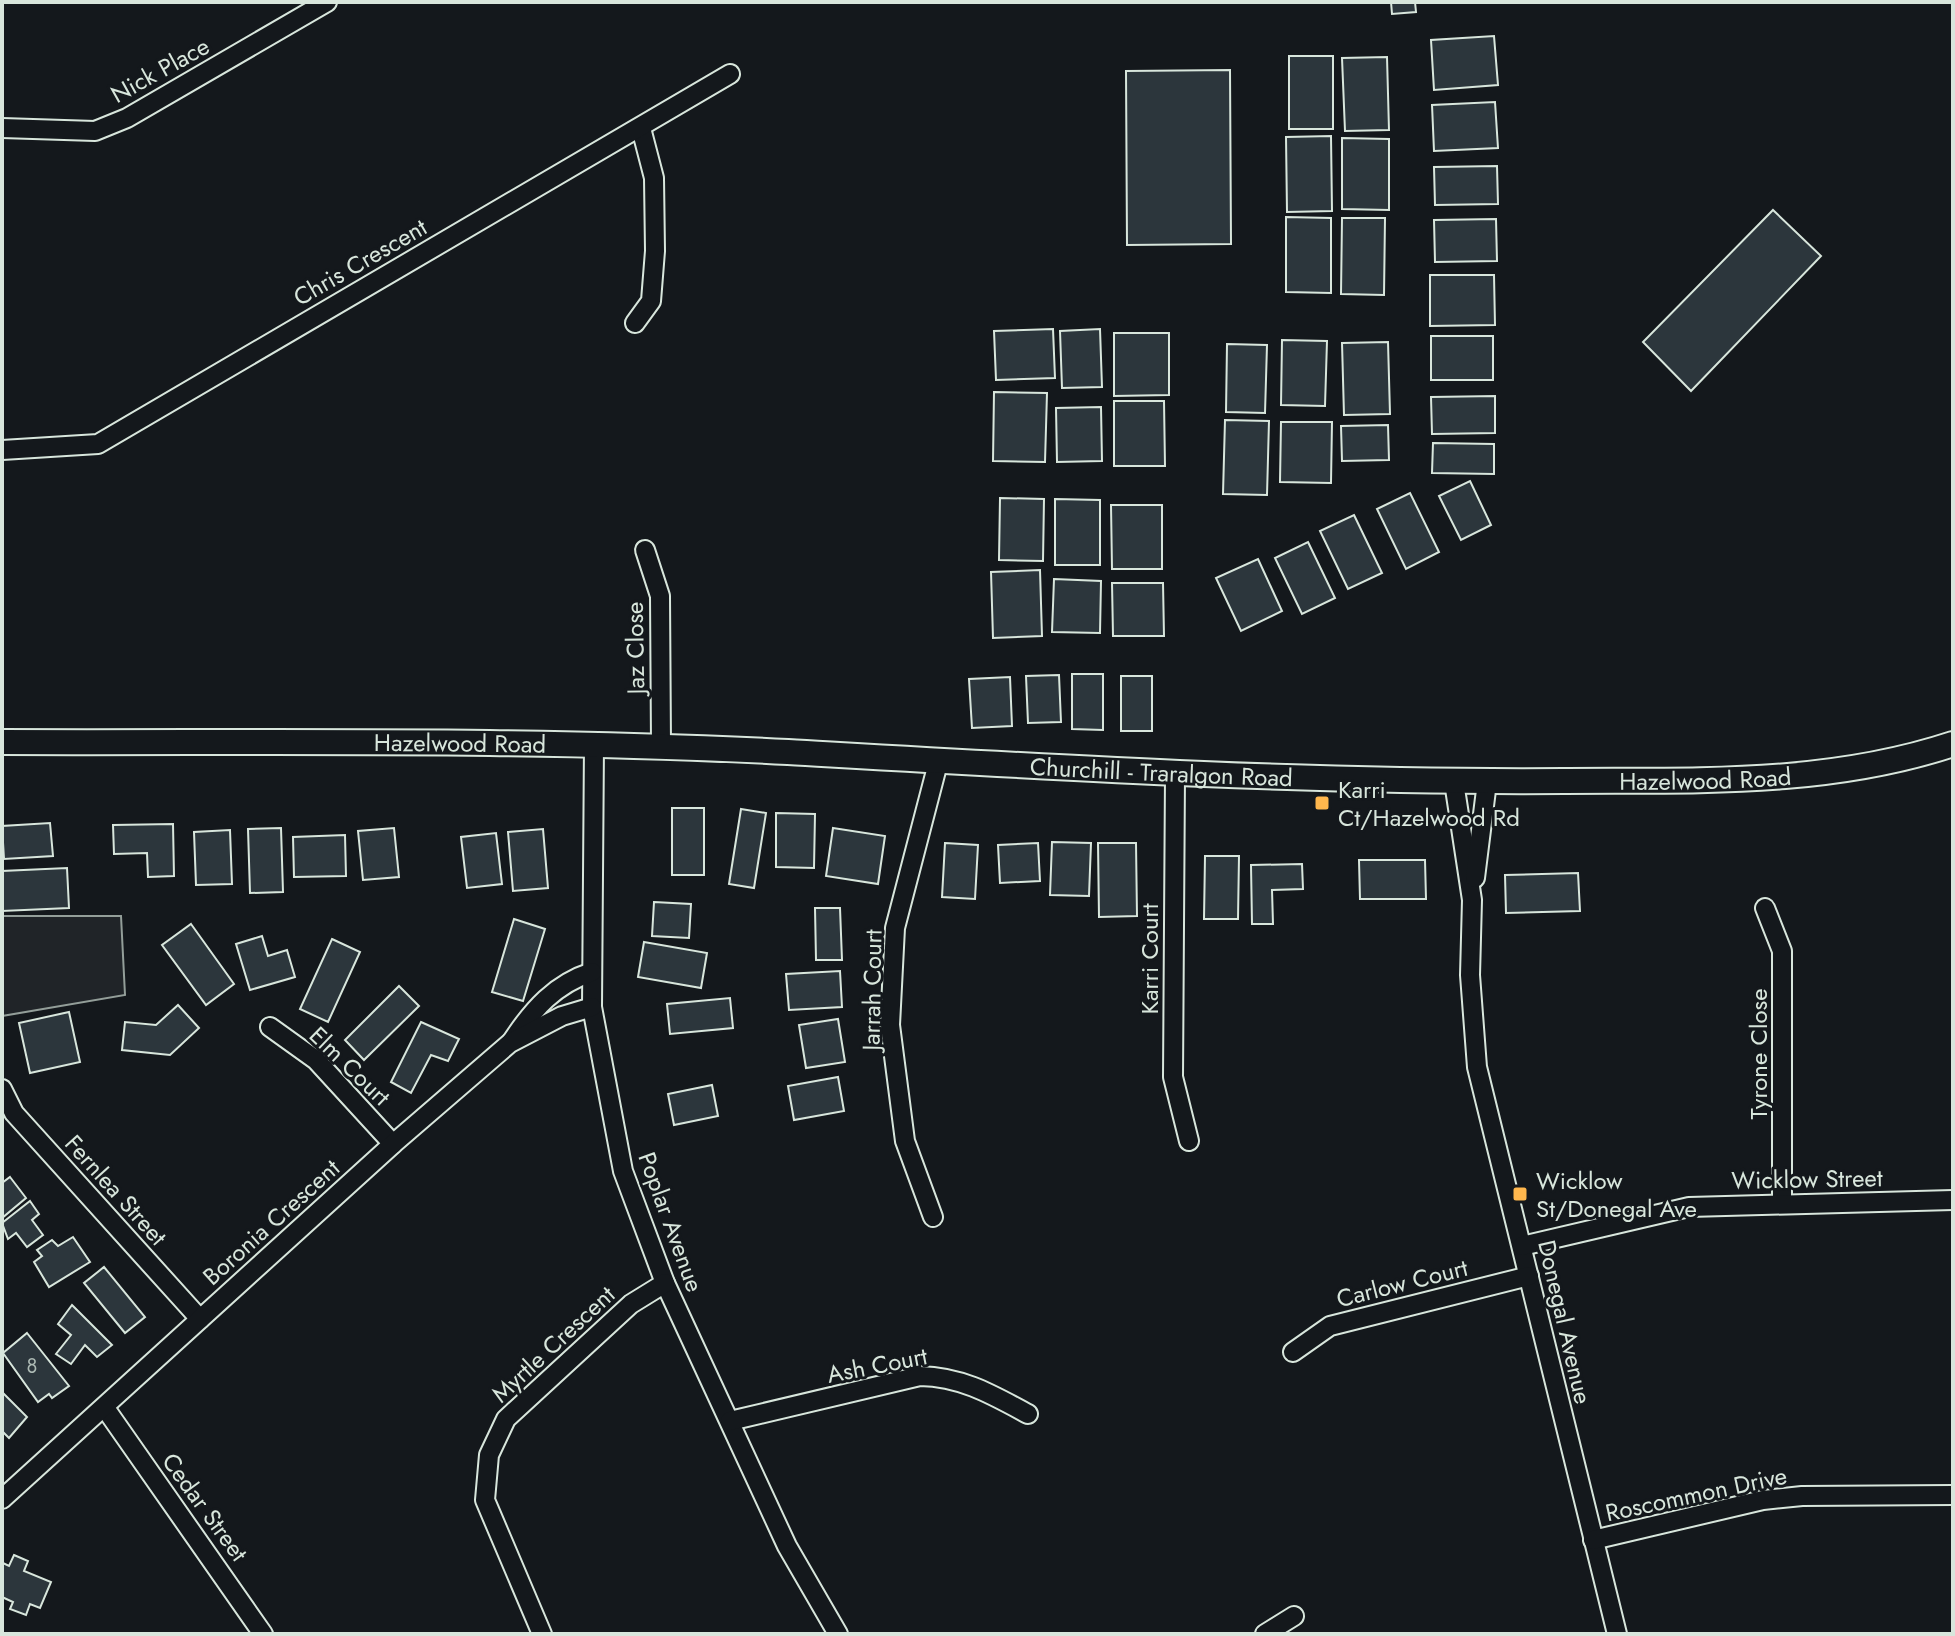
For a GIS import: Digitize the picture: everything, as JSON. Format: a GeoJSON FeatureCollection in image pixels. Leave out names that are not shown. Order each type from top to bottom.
{"type":"FeatureCollection","features":[{"type":"Feature","properties":{"kind":"main road","name":"Hazelwood Road"},"geometry":{"type":"LineString","coordinates":[[2,742],[661,745],[928,761]]}},
{"type":"Feature","properties":{"kind":"main road","name":"Hazelwood Road"},"geometry":{"type":"LineString","coordinates":[[1454,782],[1742,780],[1809,776],[1876,767],[1953,744]]}},
{"type":"Feature","properties":{"kind":"main road","name":"Churchill - Traralgon Road"},"geometry":{"type":"LineString","coordinates":[[928,761],[1175,775],[1454,782]]}},
{"type":"Feature","properties":{"kind":"street","name":"Nick Place"},"geometry":{"type":"LineString","coordinates":[[2,128],[95,131],[127,118],[327,2]]}},
{"type":"Feature","properties":{"kind":"street","name":"Chris Crescent"},"geometry":{"type":"LineString","coordinates":[[2,450],[98,444],[730,74]]}},
{"type":"Feature","properties":{"kind":"street"},"geometry":{"type":"LineString","coordinates":[[635,323],[651,301],[655,251],[654,178],[641,128]]}},
{"type":"Feature","properties":{"kind":"street","name":"Jaz Close"},"geometry":{"type":"LineString","coordinates":[[645,550],[660,596],[661,745]]}},
{"type":"Feature","properties":{"kind":"street","name":"Poplar Avenue"},"geometry":{"type":"LineString","coordinates":[[594,744],[592,1007],[623,1171],[665,1283],[787,1546],[838,1634]]}},
{"type":"Feature","properties":{"kind":"street","name":"Jarrah Court"},"geometry":{"type":"LineString","coordinates":[[928,761],[895,928],[890,1025],[905,1141],[933,1217]]}},
{"type":"Feature","properties":{"kind":"street","name":"Karri Court"},"geometry":{"type":"LineString","coordinates":[[1175,775],[1173,1077],[1189,1141]]}},
{"type":"Feature","properties":{"kind":"street","name":"Donegal Avenue"},"geometry":{"type":"LineString","coordinates":[[1454,782],[1472,900],[1470,975],[1477,1067],[1617,1634]]}},
{"type":"Feature","properties":{"kind":"street"},"geometry":{"type":"LineString","coordinates":[[1472,900],[1487,782]]}},
{"type":"Feature","properties":{"kind":"street","name":"Tyrone Close"},"geometry":{"type":"LineString","coordinates":[[1765,908],[1782,951],[1782,1203]]}},
{"type":"Feature","properties":{"kind":"street"},"geometry":{"type":"LineString","coordinates":[[510,1043],[527,1018],[549,995],[568,980],[592,972]]}},
{"type":"Feature","properties":{"kind":"street","name":"Boronia Crescent"},"geometry":{"type":"LineString","coordinates":[[4,1493],[105,1408],[393,1144],[510,1043],[562,1016],[592,1007]]}},
{"type":"Feature","properties":{"kind":"street","name":"Elm Court"},"geometry":{"type":"LineString","coordinates":[[270,1027],[316,1060],[393,1144]]}},
{"type":"Feature","properties":{"kind":"street","name":"Fernlea Street"},"geometry":{"type":"LineString","coordinates":[[2,1089],[14,1113],[200,1319]]}},
{"type":"Feature","properties":{"kind":"street","name":"Wicklow Street"},"geometry":{"type":"LineString","coordinates":[[1522,1246],[1664,1211],[1782,1203],[1953,1200]]}},
{"type":"Feature","properties":{"kind":"street","name":"Carlow Court"},"geometry":{"type":"LineString","coordinates":[[1293,1352],[1330,1326],[1529,1276]]}},
{"type":"Feature","properties":{"kind":"street","name":"Myrtle Crescent"},"geometry":{"type":"LineString","coordinates":[[542,1634],[485,1500],[489,1455],[506,1419],[631,1304],[665,1283]]}},
{"type":"Feature","properties":{"kind":"street","name":"Ash Court"},"geometry":{"type":"LineString","coordinates":[[730,1421],[920,1376],[949,1377],[978,1387],[1028,1414]]}},
{"type":"Feature","properties":{"kind":"street","name":"Cedar Street"},"geometry":{"type":"LineString","coordinates":[[105,1408],[263,1634]]}},
{"type":"Feature","properties":{"kind":"street","name":"Roscommon Drive"},"geometry":{"type":"LineString","coordinates":[[1593,1540],[1763,1500],[1802,1496],[1953,1495]]}},
{"type":"Feature","properties":{"kind":"street"},"geometry":{"type":"LineString","coordinates":[[1265,1634],[1294,1616]]}},
{"type":"Feature","properties":{"kind":"shaded area"},"geometry":{"type":"Polygon","coordinates":[[[2,916],[121,916],[125,995],[2,1016],[2,916]]]}},
{"type":"Feature","properties":{"kind":"building"},"geometry":{"type":"Polygon","coordinates":[[[1391,2],[1415,2],[1416,12],[1392,14],[1391,2]]]}},
{"type":"Feature","properties":{"kind":"building"},"geometry":{"type":"Polygon","coordinates":[[[1494,36],[1498,85],[1434,90],[1431,40],[1494,36]]]}},
{"type":"Feature","properties":{"kind":"building"},"geometry":{"type":"Polygon","coordinates":[[[1289,56],[1333,56],[1333,129],[1289,129],[1289,56]]]}},
{"type":"Feature","properties":{"kind":"building"},"geometry":{"type":"Polygon","coordinates":[[[1387,57],[1389,130],[1345,131],[1342,58],[1387,57]]]}},
{"type":"Feature","properties":{"kind":"building"},"geometry":{"type":"Polygon","coordinates":[[[1230,70],[1231,244],[1127,245],[1126,71],[1230,70]]]}},
{"type":"Feature","properties":{"kind":"building"},"geometry":{"type":"Polygon","coordinates":[[[1495,102],[1498,148],[1434,151],[1432,105],[1495,102]]]}},
{"type":"Feature","properties":{"kind":"building"},"geometry":{"type":"Polygon","coordinates":[[[1331,136],[1332,211],[1287,212],[1286,137],[1331,136]]]}},
{"type":"Feature","properties":{"kind":"building"},"geometry":{"type":"Polygon","coordinates":[[[1342,138],[1389,139],[1389,210],[1342,209],[1342,138]]]}},
{"type":"Feature","properties":{"kind":"building"},"geometry":{"type":"Polygon","coordinates":[[[1497,166],[1498,204],[1435,205],[1434,167],[1497,166]]]}},
{"type":"Feature","properties":{"kind":"building"},"geometry":{"type":"Polygon","coordinates":[[[1773,210],[1821,256],[1691,391],[1643,342],[1773,210]]]}},
{"type":"Feature","properties":{"kind":"building"},"geometry":{"type":"Polygon","coordinates":[[[1286,217],[1331,218],[1331,293],[1286,292],[1286,217]]]}},
{"type":"Feature","properties":{"kind":"building"},"geometry":{"type":"Polygon","coordinates":[[[1342,218],[1385,218],[1384,295],[1341,294],[1342,218]]]}},
{"type":"Feature","properties":{"kind":"building"},"geometry":{"type":"Polygon","coordinates":[[[1496,219],[1497,261],[1435,262],[1434,220],[1496,219]]]}},
{"type":"Feature","properties":{"kind":"building"},"geometry":{"type":"Polygon","coordinates":[[[1430,275],[1494,275],[1495,325],[1430,326],[1430,275]]]}},
{"type":"Feature","properties":{"kind":"building"},"geometry":{"type":"Polygon","coordinates":[[[1053,329],[1055,378],[996,380],[994,331],[1053,329]]]}},
{"type":"Feature","properties":{"kind":"building"},"geometry":{"type":"Polygon","coordinates":[[[1100,329],[1102,387],[1062,388],[1060,331],[1100,329]]]}},
{"type":"Feature","properties":{"kind":"building"},"geometry":{"type":"Polygon","coordinates":[[[1114,333],[1169,333],[1169,395],[1114,396],[1114,333]]]}},
{"type":"Feature","properties":{"kind":"building"},"geometry":{"type":"Polygon","coordinates":[[[1431,336],[1493,336],[1493,380],[1431,380],[1431,336]]]}},
{"type":"Feature","properties":{"kind":"building"},"geometry":{"type":"Polygon","coordinates":[[[1282,340],[1327,341],[1325,406],[1281,405],[1282,340]]]}},
{"type":"Feature","properties":{"kind":"building"},"geometry":{"type":"Polygon","coordinates":[[[1388,342],[1390,414],[1344,415],[1342,343],[1388,342]]]}},
{"type":"Feature","properties":{"kind":"building"},"geometry":{"type":"Polygon","coordinates":[[[1227,344],[1267,345],[1265,413],[1226,412],[1227,344]]]}},
{"type":"Feature","properties":{"kind":"building"},"geometry":{"type":"Polygon","coordinates":[[[994,392],[1047,393],[1045,462],[993,461],[994,392]]]}},
{"type":"Feature","properties":{"kind":"building"},"geometry":{"type":"Polygon","coordinates":[[[1495,396],[1495,433],[1432,434],[1431,397],[1495,396]]]}},
{"type":"Feature","properties":{"kind":"building"},"geometry":{"type":"Polygon","coordinates":[[[1114,401],[1164,401],[1165,466],[1114,466],[1114,401]]]}},
{"type":"Feature","properties":{"kind":"building"},"geometry":{"type":"Polygon","coordinates":[[[1101,407],[1102,461],[1057,462],[1056,408],[1101,407]]]}},
{"type":"Feature","properties":{"kind":"building"},"geometry":{"type":"Polygon","coordinates":[[[1225,420],[1269,421],[1267,495],[1223,494],[1225,420]]]}},
{"type":"Feature","properties":{"kind":"building"},"geometry":{"type":"Polygon","coordinates":[[[1281,422],[1332,422],[1331,483],[1280,482],[1281,422]]]}},
{"type":"Feature","properties":{"kind":"building"},"geometry":{"type":"Polygon","coordinates":[[[1388,425],[1389,460],[1342,461],[1341,426],[1388,425]]]}},
{"type":"Feature","properties":{"kind":"building"},"geometry":{"type":"Polygon","coordinates":[[[1433,443],[1494,444],[1494,474],[1432,473],[1433,443]]]}},
{"type":"Feature","properties":{"kind":"building"},"geometry":{"type":"Polygon","coordinates":[[[1470,481],[1491,525],[1461,540],[1439,496],[1470,481]]]}},
{"type":"Feature","properties":{"kind":"building"},"geometry":{"type":"Polygon","coordinates":[[[1410,493],[1439,552],[1406,569],[1377,509],[1410,493]]]}},
{"type":"Feature","properties":{"kind":"building"},"geometry":{"type":"Polygon","coordinates":[[[1000,498],[1044,499],[1043,561],[999,560],[1000,498]]]}},
{"type":"Feature","properties":{"kind":"building"},"geometry":{"type":"Polygon","coordinates":[[[1055,499],[1100,500],[1100,565],[1055,565],[1055,499]]]}},
{"type":"Feature","properties":{"kind":"building"},"geometry":{"type":"Polygon","coordinates":[[[1111,505],[1162,505],[1162,569],[1112,569],[1111,505]]]}},
{"type":"Feature","properties":{"kind":"building"},"geometry":{"type":"Polygon","coordinates":[[[1354,515],[1382,573],[1348,589],[1320,531],[1354,515]]]}},
{"type":"Feature","properties":{"kind":"building"},"geometry":{"type":"Polygon","coordinates":[[[1308,542],[1335,598],[1302,614],[1275,558],[1308,542]]]}},
{"type":"Feature","properties":{"kind":"building"},"geometry":{"type":"Polygon","coordinates":[[[1258,559],[1282,611],[1241,631],[1216,578],[1258,559]]]}},
{"type":"Feature","properties":{"kind":"building"},"geometry":{"type":"Polygon","coordinates":[[[1040,570],[1042,636],[993,638],[991,572],[1040,570]]]}},
{"type":"Feature","properties":{"kind":"building"},"geometry":{"type":"Polygon","coordinates":[[[1054,579],[1101,581],[1100,633],[1052,632],[1054,579]]]}},
{"type":"Feature","properties":{"kind":"building"},"geometry":{"type":"Polygon","coordinates":[[[1112,583],[1163,583],[1164,636],[1113,636],[1112,583]]]}},
{"type":"Feature","properties":{"kind":"building"},"geometry":{"type":"Polygon","coordinates":[[[1072,674],[1103,674],[1103,730],[1072,729],[1072,674]]]}},
{"type":"Feature","properties":{"kind":"building"},"geometry":{"type":"Polygon","coordinates":[[[1059,675],[1061,722],[1028,723],[1026,676],[1059,675]]]}},
{"type":"Feature","properties":{"kind":"building"},"geometry":{"type":"Polygon","coordinates":[[[1121,676],[1152,676],[1152,731],[1121,731],[1121,676]]]}},
{"type":"Feature","properties":{"kind":"building"},"geometry":{"type":"Polygon","coordinates":[[[1010,677],[1012,726],[972,728],[969,679],[1010,677]]]}},
{"type":"Feature","properties":{"kind":"building"},"geometry":{"type":"Polygon","coordinates":[[[672,808],[704,808],[704,875],[672,875],[672,808]]]}},
{"type":"Feature","properties":{"kind":"building"},"geometry":{"type":"Polygon","coordinates":[[[741,809],[766,813],[754,888],[729,884],[741,809]]]}},
{"type":"Feature","properties":{"kind":"building"},"geometry":{"type":"Polygon","coordinates":[[[776,813],[815,814],[814,868],[776,867],[776,813]]]}},
{"type":"Feature","properties":{"kind":"building"},"geometry":{"type":"Polygon","coordinates":[[[50,823],[53,856],[4,859],[2,826],[50,823]]]}},
{"type":"Feature","properties":{"kind":"building"},"geometry":{"type":"Polygon","coordinates":[[[173,824],[174,876],[148,877],[147,853],[114,854],[113,825],[173,824]]]}},
{"type":"Feature","properties":{"kind":"building"},"geometry":{"type":"Polygon","coordinates":[[[281,828],[283,892],[250,893],[248,829],[281,828]]]}},
{"type":"Feature","properties":{"kind":"building"},"geometry":{"type":"Polygon","coordinates":[[[394,828],[399,877],[363,880],[358,831],[394,828]]]}},
{"type":"Feature","properties":{"kind":"building"},"geometry":{"type":"Polygon","coordinates":[[[833,828],[885,836],[878,884],[826,876],[833,828]]]}},
{"type":"Feature","properties":{"kind":"building"},"geometry":{"type":"Polygon","coordinates":[[[543,829],[548,888],[513,891],[508,832],[543,829]]]}},
{"type":"Feature","properties":{"kind":"building"},"geometry":{"type":"Polygon","coordinates":[[[230,830],[232,884],[196,885],[194,832],[230,830]]]}},
{"type":"Feature","properties":{"kind":"building"},"geometry":{"type":"Polygon","coordinates":[[[496,833],[502,884],[467,888],[461,837],[496,833]]]}},
{"type":"Feature","properties":{"kind":"building"},"geometry":{"type":"Polygon","coordinates":[[[345,835],[346,876],[294,877],[293,837],[345,835]]]}},
{"type":"Feature","properties":{"kind":"building"},"geometry":{"type":"Polygon","coordinates":[[[1052,842],[1091,843],[1089,896],[1050,895],[1052,842]]]}},
{"type":"Feature","properties":{"kind":"building"},"geometry":{"type":"Polygon","coordinates":[[[945,843],[978,845],[975,899],[942,897],[945,843]]]}},
{"type":"Feature","properties":{"kind":"building"},"geometry":{"type":"Polygon","coordinates":[[[1038,843],[1040,881],[1000,883],[998,845],[1038,843]]]}},
{"type":"Feature","properties":{"kind":"building"},"geometry":{"type":"Polygon","coordinates":[[[1098,843],[1136,843],[1137,916],[1099,917],[1098,843]]]}},
{"type":"Feature","properties":{"kind":"building"},"geometry":{"type":"Polygon","coordinates":[[[1205,856],[1239,856],[1238,919],[1204,919],[1205,856]]]}},
{"type":"Feature","properties":{"kind":"building"},"geometry":{"type":"Polygon","coordinates":[[[1359,860],[1425,860],[1426,899],[1360,899],[1359,860]]]}},
{"type":"Feature","properties":{"kind":"building"},"geometry":{"type":"Polygon","coordinates":[[[1302,864],[1303,889],[1272,890],[1273,924],[1252,924],[1251,865],[1302,864]]]}},
{"type":"Feature","properties":{"kind":"building"},"geometry":{"type":"Polygon","coordinates":[[[67,868],[69,908],[2,911],[2,871],[67,868]]]}},
{"type":"Feature","properties":{"kind":"building"},"geometry":{"type":"Polygon","coordinates":[[[1578,873],[1580,911],[1506,913],[1505,875],[1578,873]]]}},
{"type":"Feature","properties":{"kind":"building"},"geometry":{"type":"Polygon","coordinates":[[[654,902],[691,904],[689,938],[652,936],[654,902]]]}},
{"type":"Feature","properties":{"kind":"building"},"geometry":{"type":"Polygon","coordinates":[[[815,908],[840,908],[842,960],[816,960],[815,908]]]}},
{"type":"Feature","properties":{"kind":"building"},"geometry":{"type":"Polygon","coordinates":[[[514,919],[545,929],[523,1001],[492,992],[514,919]]]}},
{"type":"Feature","properties":{"kind":"building"},"geometry":{"type":"Polygon","coordinates":[[[191,924],[234,984],[206,1005],[162,945],[191,924]]]}},
{"type":"Feature","properties":{"kind":"building"},"geometry":{"type":"Polygon","coordinates":[[[262,936],[268,956],[287,950],[295,977],[250,990],[236,944],[262,936]]]}},
{"type":"Feature","properties":{"kind":"building"},"geometry":{"type":"Polygon","coordinates":[[[332,939],[360,952],[328,1022],[300,1009],[332,939]]]}},
{"type":"Feature","properties":{"kind":"building"},"geometry":{"type":"Polygon","coordinates":[[[644,942],[707,953],[701,988],[638,977],[644,942]]]}},
{"type":"Feature","properties":{"kind":"building"},"geometry":{"type":"Polygon","coordinates":[[[840,971],[842,1007],[789,1010],[786,974],[840,971]]]}},
{"type":"Feature","properties":{"kind":"building"},"geometry":{"type":"Polygon","coordinates":[[[399,986],[419,1006],[364,1060],[345,1040],[399,986]]]}},
{"type":"Feature","properties":{"kind":"building"},"geometry":{"type":"Polygon","coordinates":[[[730,998],[733,1028],[670,1034],[667,1004],[730,998]]]}},
{"type":"Feature","properties":{"kind":"building"},"geometry":{"type":"Polygon","coordinates":[[[178,1005],[199,1028],[170,1055],[122,1050],[125,1022],[156,1025],[178,1005]]]}},
{"type":"Feature","properties":{"kind":"building"},"geometry":{"type":"Polygon","coordinates":[[[69,1012],[80,1062],[30,1073],[19,1023],[69,1012]]]}},
{"type":"Feature","properties":{"kind":"building"},"geometry":{"type":"Polygon","coordinates":[[[838,1019],[845,1062],[806,1068],[799,1025],[838,1019]]]}},
{"type":"Feature","properties":{"kind":"building"},"geometry":{"type":"Polygon","coordinates":[[[421,1022],[459,1039],[448,1061],[431,1055],[411,1093],[391,1082],[421,1022]]]}},
{"type":"Feature","properties":{"kind":"building"},"geometry":{"type":"Polygon","coordinates":[[[838,1077],[844,1111],[794,1120],[788,1086],[838,1077]]]}},
{"type":"Feature","properties":{"kind":"building"},"geometry":{"type":"Polygon","coordinates":[[[712,1085],[718,1116],[674,1125],[668,1094],[712,1085]]]}},
{"type":"Feature","properties":{"kind":"building"},"geometry":{"type":"Polygon","coordinates":[[[10,1177],[26,1198],[2,1218],[2,1183],[10,1177]]]}},
{"type":"Feature","properties":{"kind":"building"},"geometry":{"type":"Polygon","coordinates":[[[30,1201],[39,1214],[32,1220],[43,1235],[27,1247],[16,1233],[8,1239],[2,1223],[30,1201]]]}},
{"type":"Feature","properties":{"kind":"building"},"geometry":{"type":"Polygon","coordinates":[[[73,1237],[90,1262],[49,1287],[34,1262],[42,1256],[37,1250],[52,1240],[58,1246],[73,1237]]]}},
{"type":"Feature","properties":{"kind":"building"},"geometry":{"type":"Polygon","coordinates":[[[104,1267],[145,1317],[125,1333],[84,1283],[104,1267]]]}},
{"type":"Feature","properties":{"kind":"building"},"geometry":{"type":"Polygon","coordinates":[[[72,1305],[112,1345],[97,1357],[85,1345],[71,1364],[56,1354],[71,1335],[58,1324],[72,1305]]]}},
{"type":"Feature","properties":{"kind":"building"},"geometry":{"type":"Polygon","coordinates":[[[27,1333],[69,1386],[52,1398],[49,1394],[38,1402],[3,1353],[27,1333]]]}},
{"type":"Feature","properties":{"kind":"building"},"geometry":{"type":"Polygon","coordinates":[[[2,1392],[27,1417],[9,1438],[2,1431],[2,1392]]]}},
{"type":"Feature","properties":{"kind":"building"},"geometry":{"type":"Polygon","coordinates":[[[14,1555],[28,1561],[24,1571],[51,1582],[40,1608],[30,1604],[26,1615],[10,1609],[13,1602],[2,1597],[3,1563],[9,1566],[14,1555]]]}},
{"type":"Feature","properties":{"kind":"place","name":"Karri Ct/Hazelwood Rd"},"geometry":{"type":"Point","coordinates":[1322,803]}},
{"type":"Feature","properties":{"kind":"place","name":"Wicklow St/Donegal Ave"},"geometry":{"type":"Point","coordinates":[1520,1194]}}]}
